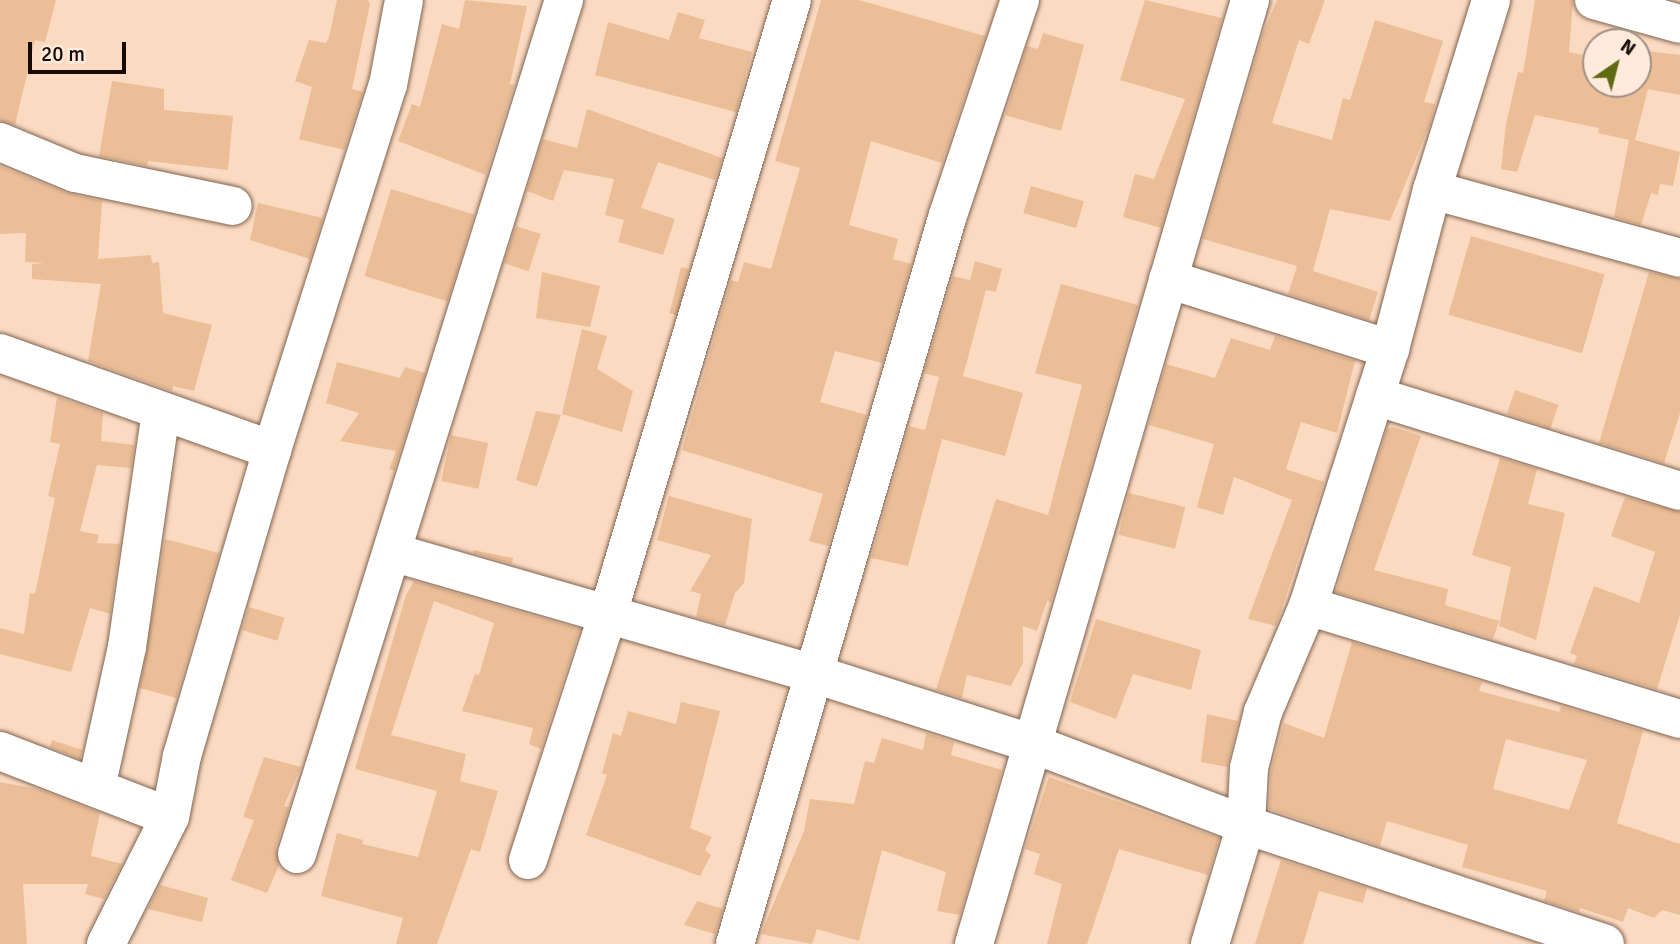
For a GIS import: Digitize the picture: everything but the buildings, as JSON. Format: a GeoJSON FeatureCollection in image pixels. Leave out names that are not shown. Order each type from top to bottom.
{"type":"FeatureCollection","features":[{"type":"Feature","properties":{"kind":"street"},"geometry":{"type":"LineString","coordinates":[[106,944],[170,817],[181,757],[272,450],[388,85],[404,0]]}},
{"type":"Feature","properties":{"kind":"street"},"geometry":{"type":"LineString","coordinates":[[297,854],[395,553],[564,0]]}},
{"type":"Feature","properties":{"kind":"street"},"geometry":{"type":"LineString","coordinates":[[528,860],[607,617],[792,0]]}},
{"type":"Feature","properties":{"kind":"street"},"geometry":{"type":"LineString","coordinates":[[735,944],[811,673],[947,218],[1020,0]]}},
{"type":"Feature","properties":{"kind":"street"},"geometry":{"type":"LineString","coordinates":[[974,944],[1250,0]]}},
{"type":"Feature","properties":{"kind":"street"},"geometry":{"type":"LineString","coordinates":[[1210,944],[1246,825],[1249,768],[1263,712],[1308,607],[1390,349],[1432,190],[1491,0]]}},
{"type":"Feature","properties":{"kind":"street"},"geometry":{"type":"LineString","coordinates":[[1594,0],[1680,24]]}},
{"type":"Feature","properties":{"kind":"street"},"geometry":{"type":"LineString","coordinates":[[0,142],[75,173],[233,206]]}},
{"type":"Feature","properties":{"kind":"street"},"geometry":{"type":"LineString","coordinates":[[1432,190],[1680,258]]}},
{"type":"Feature","properties":{"kind":"street"},"geometry":{"type":"LineString","coordinates":[[1168,279],[1390,349]]}},
{"type":"Feature","properties":{"kind":"street"},"geometry":{"type":"LineString","coordinates":[[0,353],[272,450]]}},
{"type":"Feature","properties":{"kind":"street"},"geometry":{"type":"LineString","coordinates":[[1375,396],[1680,491]]}},
{"type":"Feature","properties":{"kind":"street"},"geometry":{"type":"LineString","coordinates":[[96,788],[127,647],[161,411]]}},
{"type":"Feature","properties":{"kind":"street"},"geometry":{"type":"LineString","coordinates":[[395,553],[607,617],[811,673],[1033,744],[1246,825],[1605,944]]}},
{"type":"Feature","properties":{"kind":"street"},"geometry":{"type":"LineString","coordinates":[[1308,607],[1680,719]]}},
{"type":"Feature","properties":{"kind":"street"},"geometry":{"type":"LineString","coordinates":[[0,751],[170,817]]}}]}
